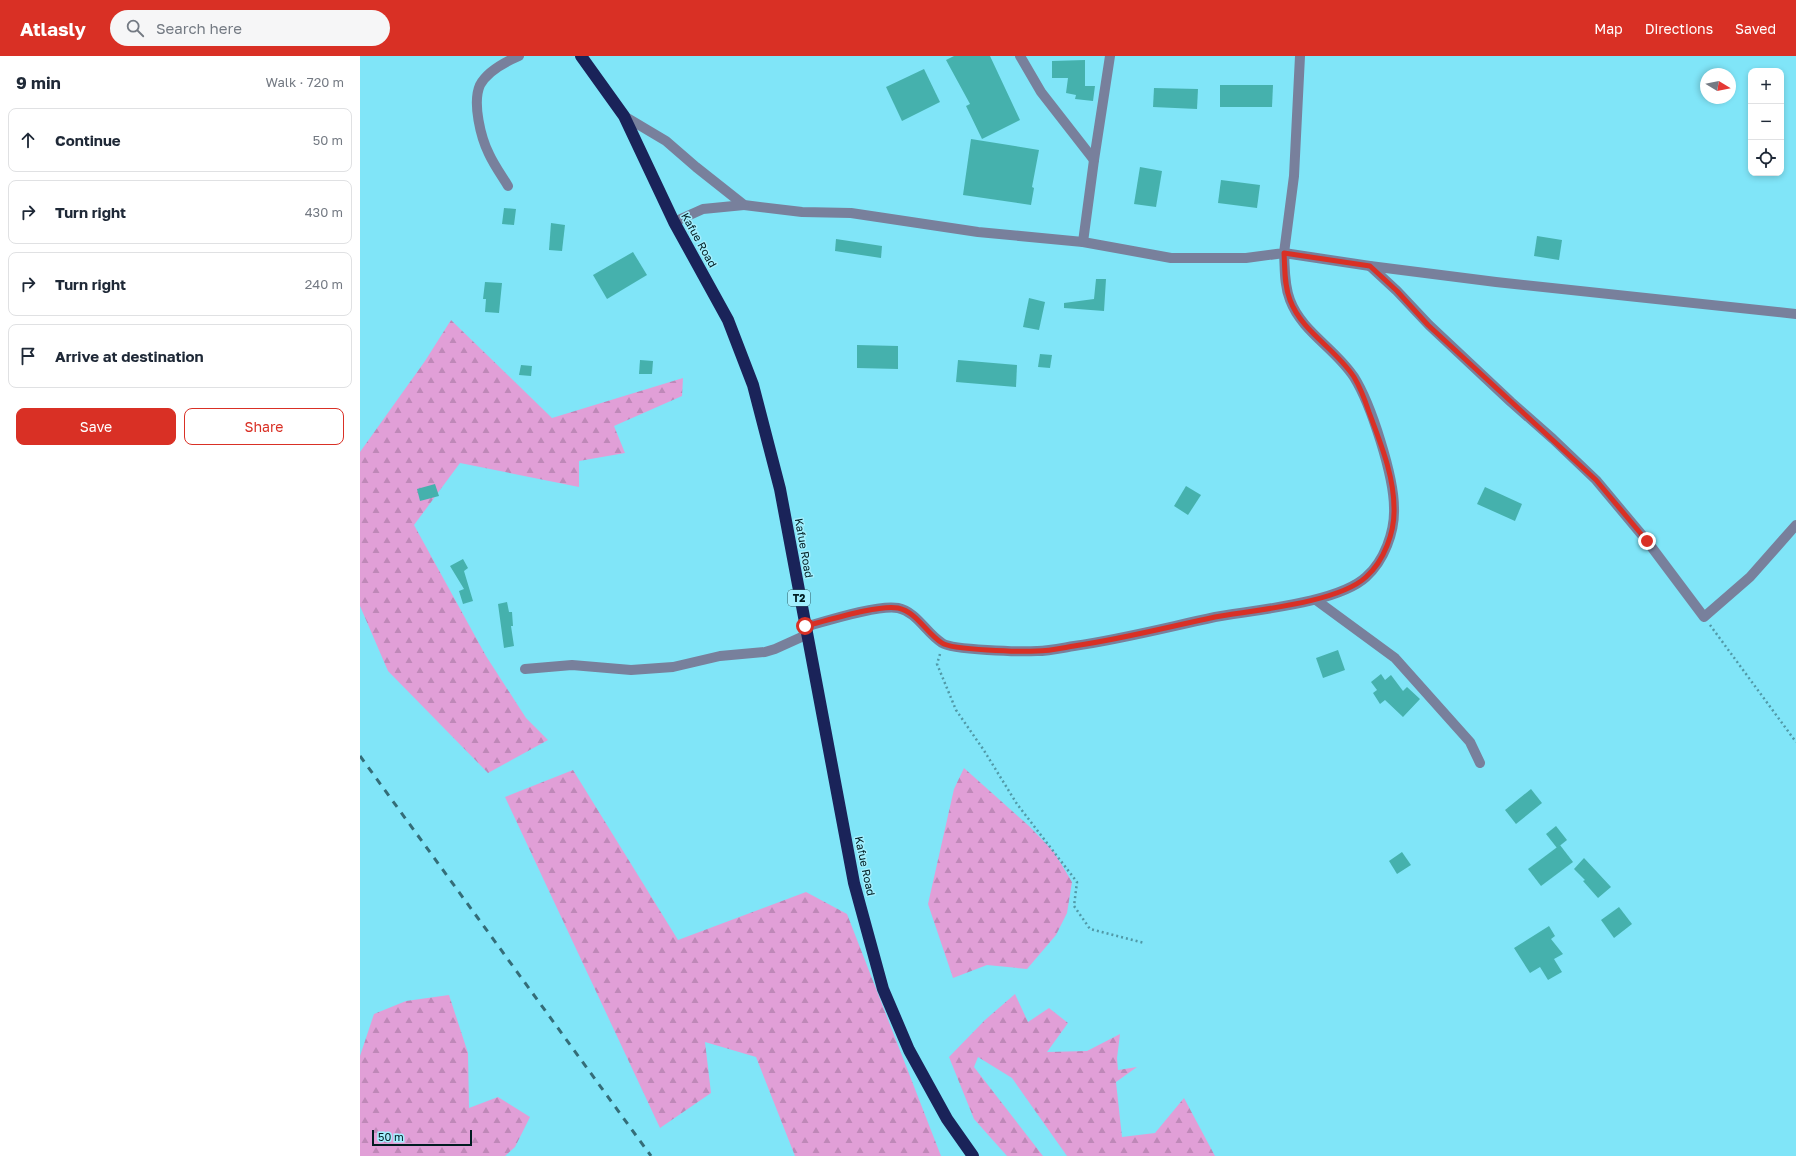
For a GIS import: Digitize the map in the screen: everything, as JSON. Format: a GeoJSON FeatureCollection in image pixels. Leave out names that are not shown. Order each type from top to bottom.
{"type":"FeatureCollection","features":[{"type":"Feature","properties":{"kind":"highway","name":"Kafue Road"},"geometry":{"type":"LineString","coordinates":[[581,56],[624,116],[674,222],[728,320],[753,385],[780,489],[854,883],[883,989],[917,1064],[947,1120],[973,1156]]}},
{"type":"Feature","properties":{"kind":"street"},"geometry":{"type":"LineString","coordinates":[[508,186],[488,154],[478,122],[477,97],[480,85],[488,75],[510,60],[519,56]]}},
{"type":"Feature","properties":{"kind":"street"},"geometry":{"type":"LineString","coordinates":[[1020,56],[1041,92],[1094,160]]}},
{"type":"Feature","properties":{"kind":"street"},"geometry":{"type":"LineString","coordinates":[[1084,242],[1094,160],[1110,56]]}},
{"type":"Feature","properties":{"kind":"street"},"geometry":{"type":"LineString","coordinates":[[525,669],[572,665],[631,670],[673,667],[720,656],[765,652],[806,631],[878,608],[897,607],[910,612],[922,626],[943,644],[957,648],[1036,652],[1103,642],[1216,617],[1316,600],[1341,592],[1365,578],[1380,560],[1391,534],[1394,509],[1390,478],[1378,436],[1364,398],[1354,377],[1343,363],[1305,326],[1296,314],[1286,286],[1284,253],[1294,176],[1300,56]]}},
{"type":"Feature","properties":{"kind":"street"},"geometry":{"type":"LineString","coordinates":[[624,116],[666,141],[744,205]]}},
{"type":"Feature","properties":{"kind":"street"},"geometry":{"type":"LineString","coordinates":[[674,222],[702,209],[744,205],[802,212],[851,213],[978,232],[1084,242],[1171,258],[1246,258],[1284,253],[1370,266],[1496,282],[1796,314]]}},
{"type":"Feature","properties":{"kind":"street"},"geometry":{"type":"LineString","coordinates":[[1370,266],[1397,291],[1428,325],[1596,480],[1647,541],[1704,617],[1750,577],[1796,525]]}},
{"type":"Feature","properties":{"kind":"street"},"geometry":{"type":"LineString","coordinates":[[1316,600],[1395,658],[1470,742],[1480,763]]}},
{"type":"Feature","properties":{"kind":"path"},"geometry":{"type":"LineString","coordinates":[[1704,617],[1796,742]]}},
{"type":"Feature","properties":{"kind":"path"},"geometry":{"type":"LineString","coordinates":[[943,644],[937,664],[956,710],[983,749],[1017,804],[1077,882],[1074,906],[1090,929],[1144,943]]}},
{"type":"Feature","properties":{"kind":"green space"},"geometry":{"type":"Polygon","coordinates":[[[451,320],[552,418],[683,378],[682,396],[614,426],[625,453],[579,461],[579,487],[460,463],[414,525],[486,656],[526,718],[548,740],[488,773],[388,671],[360,606],[360,452],[425,361],[451,320]]]}},
{"type":"Feature","properties":{"kind":"green space"},"geometry":{"type":"Polygon","coordinates":[[[964,768],[1029,826],[1054,852],[1072,882],[1067,913],[1056,935],[1027,969],[987,965],[953,978],[928,904],[954,789],[964,768]]]}},
{"type":"Feature","properties":{"kind":"green space"},"geometry":{"type":"Polygon","coordinates":[[[573,770],[678,940],[806,892],[847,914],[941,1156],[795,1156],[756,1057],[705,1042],[711,1093],[660,1128],[505,797],[573,770]]]}},
{"type":"Feature","properties":{"kind":"green space"},"geometry":{"type":"Polygon","coordinates":[[[1015,994],[1028,1022],[1049,1008],[1068,1023],[1047,1052],[1087,1051],[1120,1034],[1117,1058],[1118,1070],[1137,1067],[1116,1082],[1122,1137],[1155,1133],[1184,1098],[1215,1156],[1067,1156],[1012,1078],[978,1057],[974,1067],[1043,1156],[1007,1156],[974,1119],[949,1057],[985,1020],[1015,994]]]}},
{"type":"Feature","properties":{"kind":"green space"},"geometry":{"type":"Polygon","coordinates":[[[449,995],[468,1053],[469,1108],[498,1097],[530,1117],[515,1147],[505,1156],[360,1156],[360,1056],[374,1014],[406,1001],[449,995]]]}},
{"type":"Feature","properties":{"kind":"building"},"geometry":{"type":"Polygon","coordinates":[[[954,56],[990,56],[1020,120],[982,139],[966,106],[970,104],[946,60],[954,56]]]}},
{"type":"Feature","properties":{"kind":"building"},"geometry":{"type":"Polygon","coordinates":[[[1085,60],[1085,86],[1095,86],[1093,101],[1075,99],[1076,95],[1066,93],[1068,78],[1052,78],[1052,61],[1085,60]]]}},
{"type":"Feature","properties":{"kind":"building"},"geometry":{"type":"Polygon","coordinates":[[[924,69],[940,102],[902,121],[886,87],[924,69]]]}},
{"type":"Feature","properties":{"kind":"building"},"geometry":{"type":"Polygon","coordinates":[[[1220,85],[1273,85],[1272,107],[1220,107],[1220,85]]]}},
{"type":"Feature","properties":{"kind":"building"},"geometry":{"type":"Polygon","coordinates":[[[1154,88],[1198,89],[1197,109],[1153,107],[1154,88]]]}},
{"type":"Feature","properties":{"kind":"building"},"geometry":{"type":"Polygon","coordinates":[[[971,139],[1039,150],[1032,187],[1034,188],[1031,205],[963,195],[971,139]]]}},
{"type":"Feature","properties":{"kind":"building"},"geometry":{"type":"Polygon","coordinates":[[[1140,167],[1162,171],[1156,207],[1134,204],[1140,167]]]}},
{"type":"Feature","properties":{"kind":"building"},"geometry":{"type":"Polygon","coordinates":[[[1221,180],[1260,185],[1257,208],[1218,203],[1221,180]]]}},
{"type":"Feature","properties":{"kind":"building"},"geometry":{"type":"Polygon","coordinates":[[[504,208],[516,209],[514,225],[502,224],[504,208]]]}},
{"type":"Feature","properties":{"kind":"building"},"geometry":{"type":"Polygon","coordinates":[[[551,223],[565,225],[562,251],[549,250],[551,223]]]}},
{"type":"Feature","properties":{"kind":"building"},"geometry":{"type":"Polygon","coordinates":[[[1537,236],[1562,240],[1559,260],[1534,256],[1537,236]]]}},
{"type":"Feature","properties":{"kind":"building"},"geometry":{"type":"Polygon","coordinates":[[[836,239],[882,246],[881,258],[835,251],[836,239]]]}},
{"type":"Feature","properties":{"kind":"building"},"geometry":{"type":"Polygon","coordinates":[[[633,252],[647,275],[607,299],[593,275],[633,252]]]}},
{"type":"Feature","properties":{"kind":"building"},"geometry":{"type":"Polygon","coordinates":[[[1096,279],[1106,279],[1104,311],[1064,308],[1064,303],[1094,299],[1096,279]]]}},
{"type":"Feature","properties":{"kind":"building"},"geometry":{"type":"Polygon","coordinates":[[[485,282],[502,283],[499,313],[485,312],[486,299],[483,299],[485,282]]]}},
{"type":"Feature","properties":{"kind":"building"},"geometry":{"type":"Polygon","coordinates":[[[1029,298],[1045,302],[1039,330],[1023,327],[1029,298]]]}},
{"type":"Feature","properties":{"kind":"building"},"geometry":{"type":"Polygon","coordinates":[[[857,345],[898,346],[898,369],[857,368],[857,345]]]}},
{"type":"Feature","properties":{"kind":"building"},"geometry":{"type":"Polygon","coordinates":[[[1040,354],[1052,355],[1050,368],[1038,367],[1040,354]]]}},
{"type":"Feature","properties":{"kind":"building"},"geometry":{"type":"Polygon","coordinates":[[[640,360],[653,361],[652,374],[639,374],[640,360]]]}},
{"type":"Feature","properties":{"kind":"building"},"geometry":{"type":"Polygon","coordinates":[[[958,360],[1017,365],[1016,387],[956,382],[958,360]]]}},
{"type":"Feature","properties":{"kind":"building"},"geometry":{"type":"Polygon","coordinates":[[[521,365],[532,366],[531,376],[519,375],[521,365]]]}},
{"type":"Feature","properties":{"kind":"building"},"geometry":{"type":"Polygon","coordinates":[[[435,484],[439,496],[420,501],[417,489],[435,484]]]}},
{"type":"Feature","properties":{"kind":"building"},"geometry":{"type":"Polygon","coordinates":[[[1186,486],[1201,495],[1188,515],[1174,506],[1186,486]]]}},
{"type":"Feature","properties":{"kind":"building"},"geometry":{"type":"Polygon","coordinates":[[[1485,487],[1522,504],[1515,521],[1477,504],[1485,487]]]}},
{"type":"Feature","properties":{"kind":"building"},"geometry":{"type":"Polygon","coordinates":[[[463,559],[468,568],[464,571],[473,601],[463,604],[459,591],[464,589],[450,566],[463,559]]]}},
{"type":"Feature","properties":{"kind":"building"},"geometry":{"type":"Polygon","coordinates":[[[507,602],[509,612],[512,612],[513,626],[511,626],[514,646],[504,648],[498,604],[507,602]]]}},
{"type":"Feature","properties":{"kind":"building"},"geometry":{"type":"Polygon","coordinates":[[[1338,650],[1345,670],[1323,678],[1316,658],[1338,650]]]}},
{"type":"Feature","properties":{"kind":"building"},"geometry":{"type":"Polygon","coordinates":[[[1381,674],[1385,680],[1391,675],[1403,691],[1407,687],[1420,699],[1403,717],[1385,700],[1380,704],[1373,693],[1377,690],[1371,682],[1381,674]]]}},
{"type":"Feature","properties":{"kind":"building"},"geometry":{"type":"Polygon","coordinates":[[[1531,789],[1542,803],[1516,824],[1505,810],[1531,789]]]}},
{"type":"Feature","properties":{"kind":"building"},"geometry":{"type":"Polygon","coordinates":[[[1556,826],[1567,840],[1557,848],[1546,834],[1556,826]]]}},
{"type":"Feature","properties":{"kind":"building"},"geometry":{"type":"Polygon","coordinates":[[[1560,845],[1573,862],[1541,886],[1528,869],[1560,845]]]}},
{"type":"Feature","properties":{"kind":"building"},"geometry":{"type":"Polygon","coordinates":[[[1402,852],[1411,865],[1397,874],[1389,861],[1402,852]]]}},
{"type":"Feature","properties":{"kind":"building"},"geometry":{"type":"Polygon","coordinates":[[[1584,858],[1611,887],[1598,898],[1583,881],[1585,880],[1574,869],[1584,858]]]}},
{"type":"Feature","properties":{"kind":"building"},"geometry":{"type":"Polygon","coordinates":[[[1619,907],[1632,924],[1614,938],[1601,920],[1619,907]]]}},
{"type":"Feature","properties":{"kind":"building"},"geometry":{"type":"Polygon","coordinates":[[[1549,926],[1555,936],[1551,939],[1563,954],[1554,959],[1562,972],[1548,980],[1540,967],[1530,973],[1514,948],[1549,926]]]}},
{"type":"Feature","properties":{"kind":"railway"},"geometry":{"type":"LineString","coordinates":[[360,756],[651,1156]]}},
{"type":"Feature","properties":{"kind":"route"},"geometry":{"type":"LineString","coordinates":[[805,626],[878,608],[897,607],[910,612],[922,626],[943,644],[957,648],[1036,652],[1103,642],[1216,617],[1316,600],[1341,592],[1365,578],[1380,560],[1391,534],[1394,509],[1390,478],[1378,436],[1364,398],[1354,377],[1343,363],[1305,326],[1296,314],[1286,286],[1284,253],[1346,261],[1370,266],[1397,291],[1428,325],[1596,480],[1647,541]]}}]}
